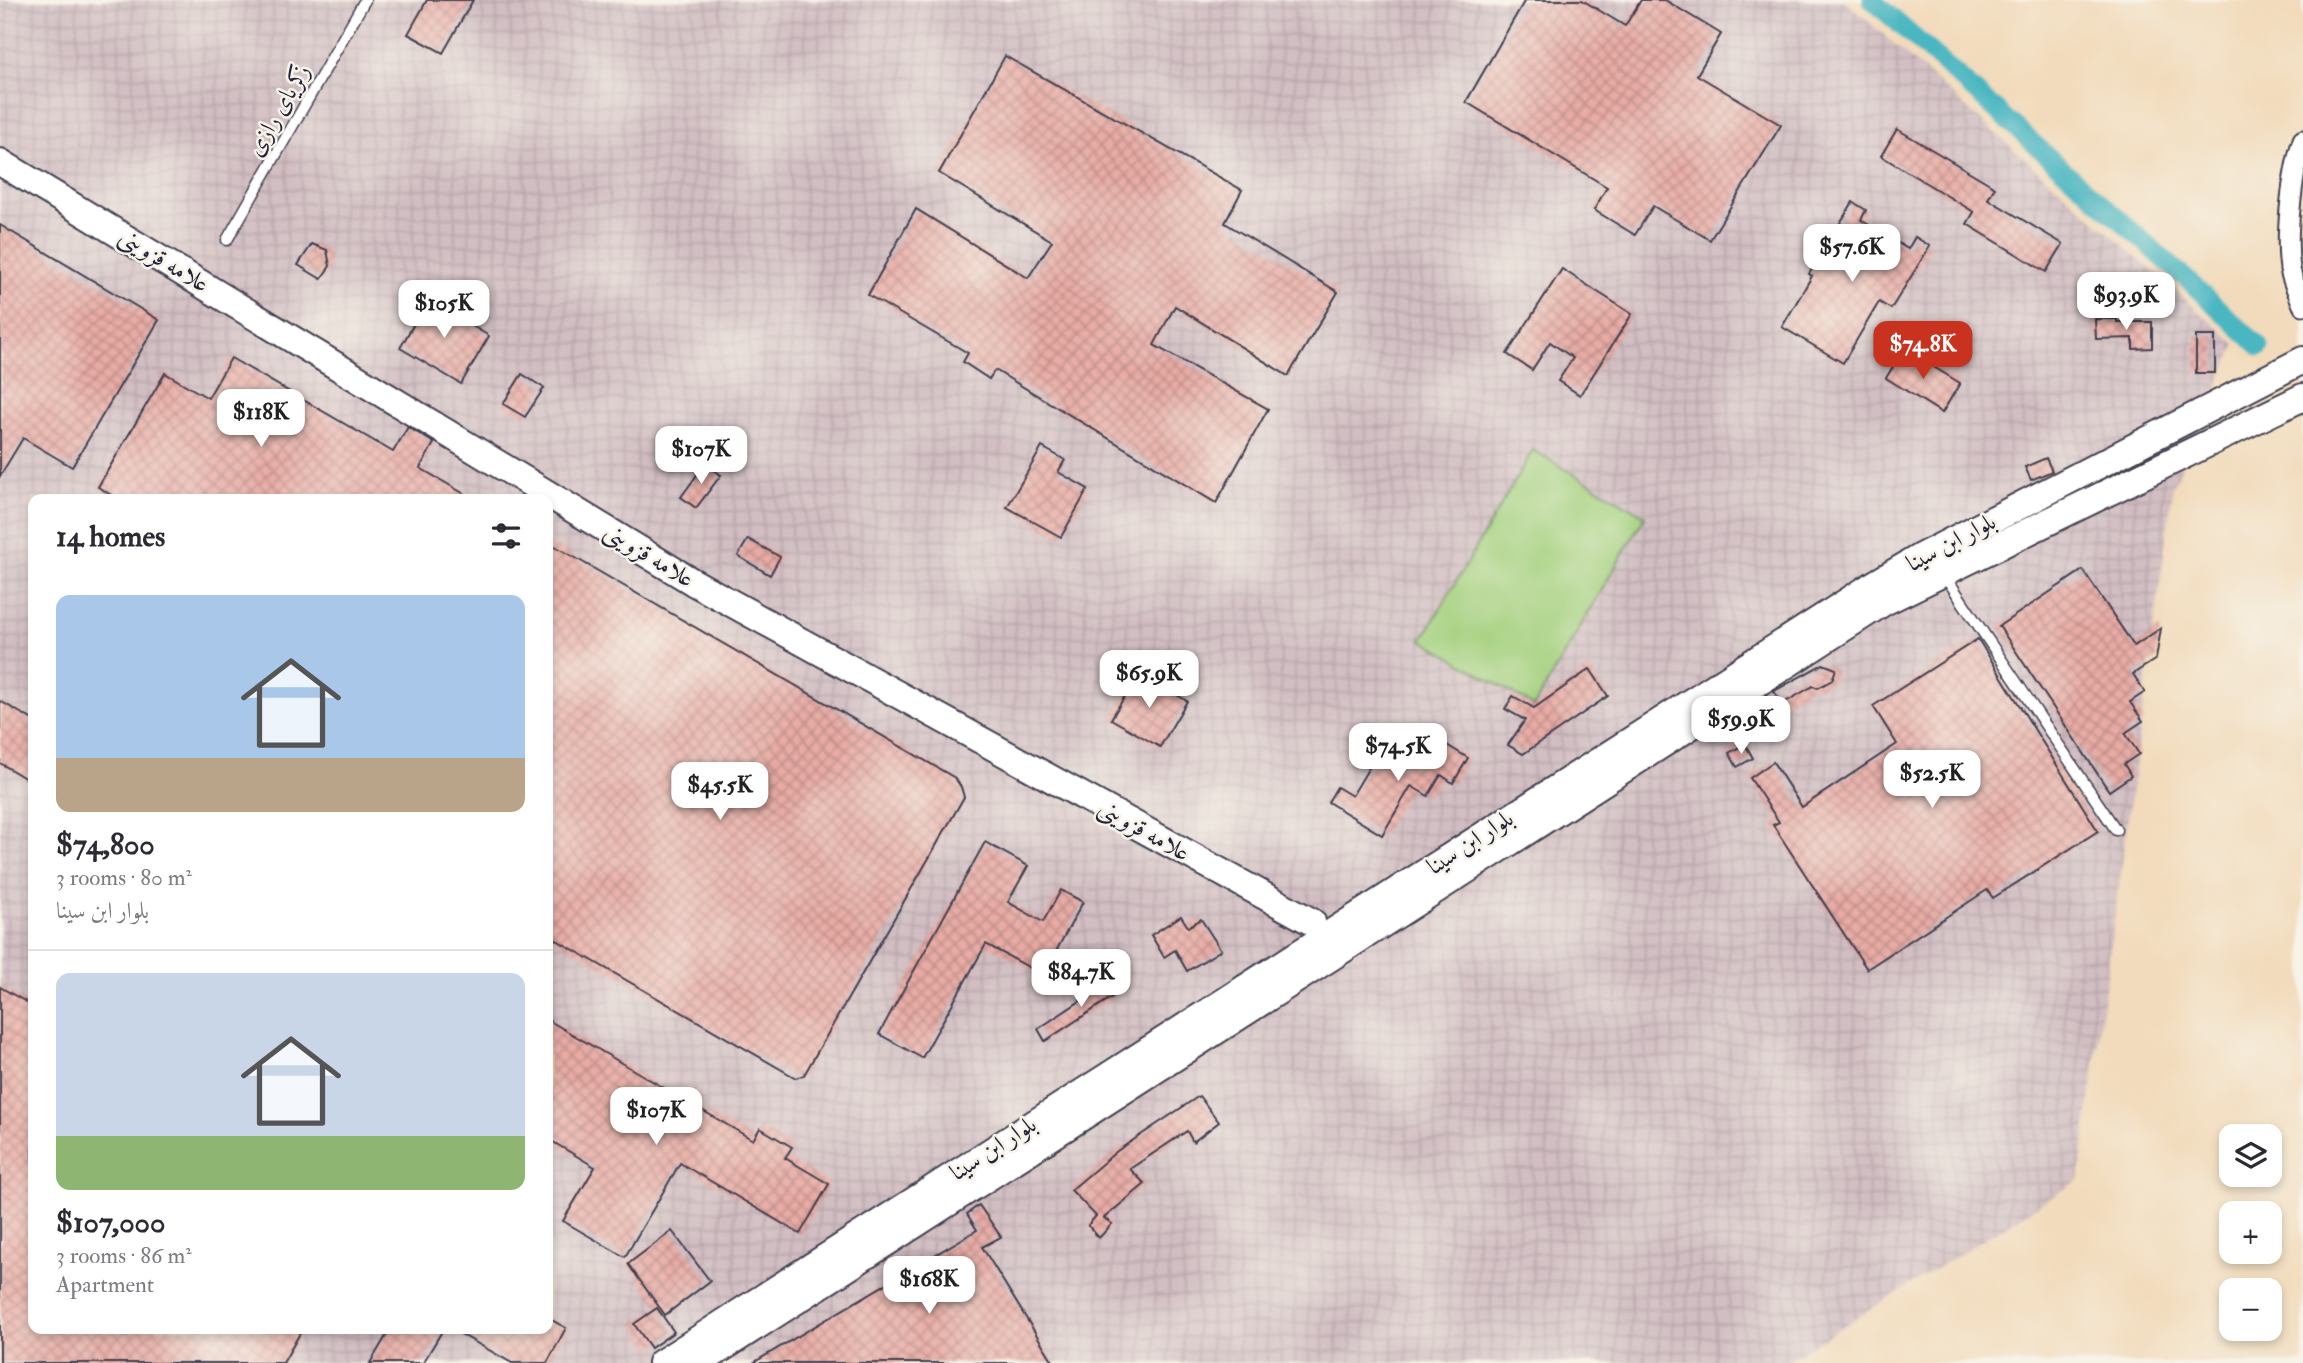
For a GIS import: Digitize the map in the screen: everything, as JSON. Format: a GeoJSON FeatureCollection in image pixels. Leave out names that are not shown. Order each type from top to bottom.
{"type":"FeatureCollection","features":[{"type":"Feature","properties":{"kind":"street"},"geometry":{"type":"LineString","coordinates":[[2303,142],[2298,155],[2289,218],[2290,270],[2303,305]]}},
{"type":"Feature","properties":{"kind":"street","name":"علامه قزوینی"},"geometry":{"type":"LineString","coordinates":[[0,162],[548,494]]}},
{"type":"Feature","properties":{"kind":"street","name":"بلوار ابن سینا"},"geometry":{"type":"LineString","coordinates":[[661,1363],[1873,584],[1922,556],[2303,360]]}},
{"type":"Feature","properties":{"kind":"street","name":"بلوار ابن سینا"},"geometry":{"type":"LineString","coordinates":[[699,1363],[1872,610],[1943,572],[2303,397]]}},
{"type":"Feature","properties":{"kind":"street","name":"علامه قزوینی"},"geometry":{"type":"LineString","coordinates":[[553,497],[693,582],[1312,922]]}},
{"type":"Feature","properties":{"kind":"lane","name":"زکریای رازی"},"geometry":{"type":"LineString","coordinates":[[227,240],[365,0]]}},
{"type":"Feature","properties":{"kind":"lane"},"geometry":{"type":"LineString","coordinates":[[1943,572],[2116,830]]}},
{"type":"Feature","properties":{"kind":"shaded area"},"geometry":{"type":"Polygon","coordinates":[[[0,0],[1844,0],[2236,344],[2173,487],[2079,1180],[1784,1363],[0,1363],[0,0]]]}},
{"type":"Feature","properties":{"kind":"green space"},"geometry":{"type":"Polygon","coordinates":[[[1533,450],[1645,516],[1534,706],[1422,640],[1533,450]]]}},
{"type":"Feature","properties":{"kind":"building"},"geometry":{"type":"Polygon","coordinates":[[[427,0],[473,0],[443,53],[408,34],[427,0]]]}},
{"type":"Feature","properties":{"kind":"building"},"geometry":{"type":"Polygon","coordinates":[[[1525,0],[1582,0],[1625,26],[1641,0],[1665,0],[1721,34],[1697,75],[1781,125],[1710,240],[1653,206],[1635,235],[1594,210],[1607,187],[1466,102],[1525,0]]]}},
{"type":"Feature","properties":{"kind":"building"},"geometry":{"type":"Polygon","coordinates":[[[1005,56],[1242,190],[1225,223],[1338,292],[1288,376],[1175,306],[1154,345],[1268,409],[1216,503],[995,370],[989,379],[963,362],[968,353],[868,295],[916,209],[1028,278],[1052,241],[939,173],[1005,56]]]}},
{"type":"Feature","properties":{"kind":"building"},"geometry":{"type":"Polygon","coordinates":[[[1897,129],[1995,187],[1988,199],[2063,244],[2046,272],[1967,224],[1974,212],[1881,156],[1897,129]]]}},
{"type":"Feature","properties":{"kind":"building"},"geometry":{"type":"Polygon","coordinates":[[[1853,202],[1866,210],[1861,220],[1908,249],[1915,237],[1930,246],[1891,309],[1879,302],[1843,363],[1782,327],[1812,276],[1809,274],[1853,202]]]}},
{"type":"Feature","properties":{"kind":"building"},"geometry":{"type":"Polygon","coordinates":[[[0,225],[159,320],[72,467],[23,438],[0,476],[0,225]]]}},
{"type":"Feature","properties":{"kind":"building"},"geometry":{"type":"Polygon","coordinates":[[[312,244],[327,250],[330,266],[321,279],[298,265],[312,244]]]}},
{"type":"Feature","properties":{"kind":"building"},"geometry":{"type":"Polygon","coordinates":[[[1562,269],[1632,314],[1580,395],[1558,381],[1573,358],[1550,342],[1532,370],[1507,354],[1562,269]]]}},
{"type":"Feature","properties":{"kind":"building"},"geometry":{"type":"Polygon","coordinates":[[[433,291],[447,300],[442,308],[489,336],[461,384],[400,348],[433,291]]]}},
{"type":"Feature","properties":{"kind":"building"},"geometry":{"type":"Polygon","coordinates":[[[2095,319],[2152,322],[2152,348],[2133,349],[2133,338],[2096,339],[2095,319]]]}},
{"type":"Feature","properties":{"kind":"building"},"geometry":{"type":"Polygon","coordinates":[[[2196,336],[2215,336],[2215,373],[2196,373],[2196,336]]]}},
{"type":"Feature","properties":{"kind":"building"},"geometry":{"type":"Polygon","coordinates":[[[1904,349],[1960,383],[1942,413],[1886,378],[1904,349]]]}},
{"type":"Feature","properties":{"kind":"building"},"geometry":{"type":"Polygon","coordinates":[[[231,358],[393,452],[408,427],[434,443],[420,468],[464,494],[110,494],[98,487],[165,373],[208,398],[231,358]]]}},
{"type":"Feature","properties":{"kind":"building"},"geometry":{"type":"Polygon","coordinates":[[[522,374],[544,388],[525,417],[503,404],[522,374]]]}},
{"type":"Feature","properties":{"kind":"building"},"geometry":{"type":"Polygon","coordinates":[[[1042,447],[1065,460],[1058,472],[1088,489],[1061,537],[1007,507],[1042,447]]]}},
{"type":"Feature","properties":{"kind":"building"},"geometry":{"type":"Polygon","coordinates":[[[2046,458],[2052,471],[2031,480],[2025,467],[2046,458]]]}},
{"type":"Feature","properties":{"kind":"building"},"geometry":{"type":"Polygon","coordinates":[[[705,464],[721,475],[696,508],[681,497],[705,464]]]}},
{"type":"Feature","properties":{"kind":"building"},"geometry":{"type":"Polygon","coordinates":[[[748,539],[780,557],[770,575],[738,556],[748,539]]]}},
{"type":"Feature","properties":{"kind":"building"},"geometry":{"type":"Polygon","coordinates":[[[553,545],[955,778],[961,787],[964,797],[804,1075],[796,1078],[553,938],[553,545]]]}},
{"type":"Feature","properties":{"kind":"building"},"geometry":{"type":"Polygon","coordinates":[[[2083,570],[2134,646],[2161,628],[2156,659],[2133,674],[2145,692],[2130,702],[2143,721],[2125,733],[2139,754],[2124,764],[2131,776],[2109,791],[1999,626],[2083,570]]]}},
{"type":"Feature","properties":{"kind":"building"},"geometry":{"type":"Polygon","coordinates":[[[1978,639],[2098,831],[1993,898],[1987,890],[1867,969],[1773,825],[1779,822],[1750,778],[1773,762],[1802,807],[1897,744],[1873,706],[1978,639]]]}},
{"type":"Feature","properties":{"kind":"building"},"geometry":{"type":"Polygon","coordinates":[[[1823,664],[1836,669],[1832,680],[1818,688],[1813,686],[1782,704],[1774,691],[1823,664]]]}},
{"type":"Feature","properties":{"kind":"building"},"geometry":{"type":"Polygon","coordinates":[[[1590,669],[1608,696],[1523,754],[1508,745],[1525,720],[1505,709],[1513,696],[1534,708],[1590,669]]]}},
{"type":"Feature","properties":{"kind":"building"},"geometry":{"type":"Polygon","coordinates":[[[1139,673],[1187,701],[1160,747],[1111,719],[1139,673]]]}},
{"type":"Feature","properties":{"kind":"building"},"geometry":{"type":"Polygon","coordinates":[[[0,701],[28,717],[28,780],[0,763],[0,701]]]}},
{"type":"Feature","properties":{"kind":"building"},"geometry":{"type":"Polygon","coordinates":[[[1429,734],[1468,758],[1453,783],[1441,775],[1428,796],[1411,786],[1382,835],[1328,802],[1337,787],[1352,796],[1377,754],[1402,769],[1413,751],[1417,754],[1429,734]]]}},
{"type":"Feature","properties":{"kind":"building"},"geometry":{"type":"Polygon","coordinates":[[[1745,744],[1753,758],[1737,767],[1729,753],[1745,744]]]}},
{"type":"Feature","properties":{"kind":"building"},"geometry":{"type":"Polygon","coordinates":[[[985,842],[1028,866],[1008,902],[1043,922],[1061,890],[1083,902],[1043,975],[986,944],[922,1058],[879,1034],[985,842]]]}},
{"type":"Feature","properties":{"kind":"building"},"geometry":{"type":"Polygon","coordinates":[[[1181,916],[1188,927],[1201,919],[1221,950],[1187,971],[1175,950],[1164,957],[1151,935],[1181,916]]]}},
{"type":"Feature","properties":{"kind":"building"},"geometry":{"type":"Polygon","coordinates":[[[1115,978],[1123,990],[1045,1041],[1038,1029],[1115,978]]]}},
{"type":"Feature","properties":{"kind":"building"},"geometry":{"type":"Polygon","coordinates":[[[0,987],[28,1003],[28,1334],[300,1334],[283,1363],[0,1363],[0,987]]]}},
{"type":"Feature","properties":{"kind":"building"},"geometry":{"type":"Polygon","coordinates":[[[553,1023],[753,1140],[760,1128],[792,1147],[785,1158],[829,1184],[800,1234],[680,1163],[625,1257],[563,1221],[595,1167],[553,1142],[553,1023]]]}},
{"type":"Feature","properties":{"kind":"building"},"geometry":{"type":"Polygon","coordinates":[[[1199,1096],[1219,1122],[1193,1142],[1187,1131],[1130,1169],[1145,1184],[1104,1218],[1112,1224],[1099,1238],[1088,1225],[1096,1216],[1071,1190],[1117,1151],[1199,1096]]]}},
{"type":"Feature","properties":{"kind":"building"},"geometry":{"type":"Polygon","coordinates":[[[979,1205],[1001,1237],[982,1247],[1054,1363],[753,1363],[977,1230],[967,1214],[979,1205]]]}},
{"type":"Feature","properties":{"kind":"building"},"geometry":{"type":"Polygon","coordinates":[[[672,1231],[710,1281],[665,1315],[628,1264],[672,1231]]]}},
{"type":"Feature","properties":{"kind":"building"},"geometry":{"type":"Polygon","coordinates":[[[657,1308],[674,1332],[651,1348],[634,1324],[657,1308]]]}},
{"type":"Feature","properties":{"kind":"building"},"geometry":{"type":"Polygon","coordinates":[[[553,1321],[566,1328],[547,1363],[512,1363],[461,1334],[553,1334],[553,1321]]]}},
{"type":"Feature","properties":{"kind":"building"},"geometry":{"type":"Polygon","coordinates":[[[387,1334],[440,1334],[423,1363],[370,1363],[387,1334]]]}},
{"type":"Feature","properties":{"kind":"waterway"},"geometry":{"type":"LineString","coordinates":[[1872,0],[2260,347]]}}]}
